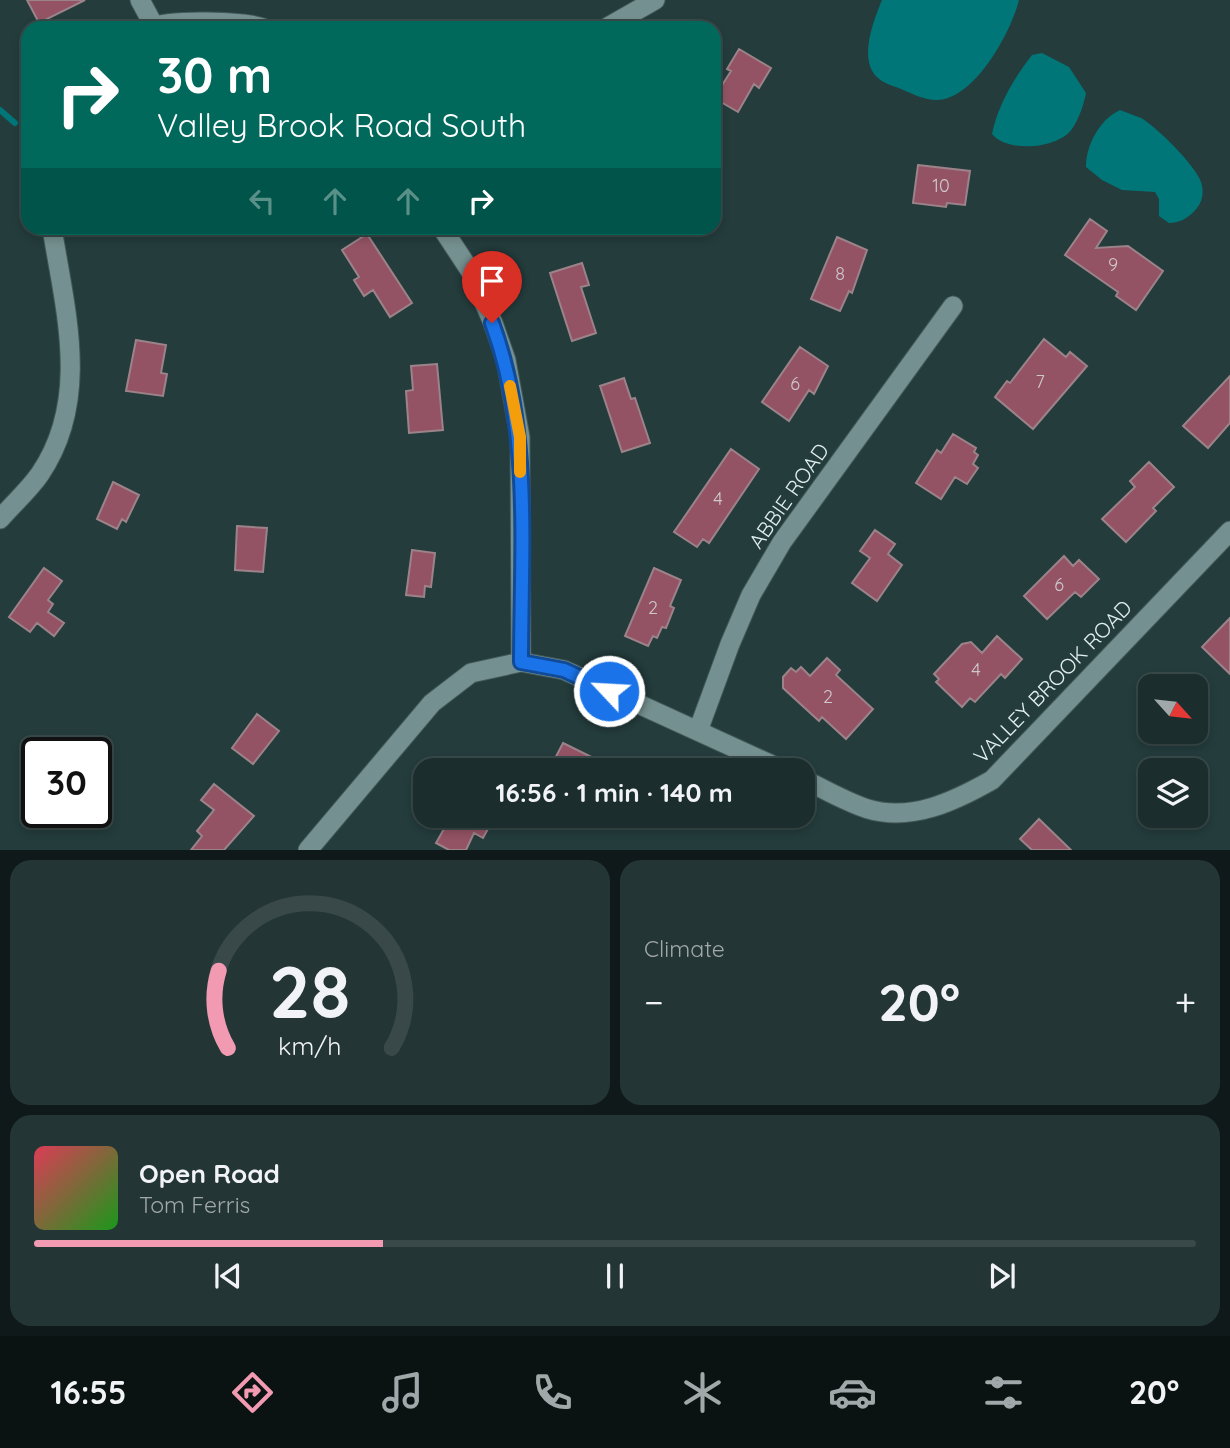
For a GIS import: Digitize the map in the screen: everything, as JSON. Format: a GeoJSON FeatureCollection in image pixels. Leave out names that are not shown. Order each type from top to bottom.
{"type":"FeatureCollection","features":[{"type":"Feature","properties":{"kind":"street"},"geometry":{"type":"LineString","coordinates":[[141,0],[150,21]]}},
{"type":"Feature","properties":{"kind":"street"},"geometry":{"type":"LineString","coordinates":[[618,21],[655,0]]}},
{"type":"Feature","properties":{"kind":"street"},"geometry":{"type":"LineString","coordinates":[[0,519],[40,475],[64,426],[72,378],[67,306],[53,235]]}},
{"type":"Feature","properties":{"kind":"street"},"geometry":{"type":"LineString","coordinates":[[447,235],[471,272],[492,323],[506,360],[515,411],[520,450],[521,662]]}},
{"type":"Feature","properties":{"kind":"street","name":"ABBIE ROAD"},"geometry":{"type":"LineString","coordinates":[[698,732],[751,595],[782,542],[953,306]]}},
{"type":"Feature","properties":{"kind":"street","name":"VALLEY BROOK ROAD"},"geometry":{"type":"LineString","coordinates":[[815,784],[869,809],[911,813],[954,801],[992,780],[1230,531]]}},
{"type":"Feature","properties":{"kind":"street"},"geometry":{"type":"LineString","coordinates":[[308,849],[432,703],[471,673],[521,662],[564,670],[756,758]]}},
{"type":"Feature","properties":{"kind":"water"},"geometry":{"type":"Polygon","coordinates":[[[882,0],[1019,0],[1000,45],[978,76],[951,97],[937,100],[885,83],[871,70],[869,39],[882,0]]]}},
{"type":"Feature","properties":{"kind":"water"},"geometry":{"type":"Polygon","coordinates":[[[1042,53],[1069,67],[1086,93],[1077,121],[1065,136],[1044,144],[1020,146],[999,140],[992,134],[1008,92],[1032,55],[1042,53]]]}},
{"type":"Feature","properties":{"kind":"water"},"geometry":{"type":"Polygon","coordinates":[[[1120,110],[1141,118],[1156,129],[1198,175],[1202,185],[1202,199],[1197,208],[1184,219],[1169,223],[1159,216],[1159,199],[1155,192],[1122,190],[1102,180],[1086,167],[1088,150],[1100,126],[1120,110]]]}},
{"type":"Feature","properties":{"kind":"building"},"geometry":{"type":"Polygon","coordinates":[[[27,0],[85,0],[43,21],[38,21],[27,0]]]}},
{"type":"Feature","properties":{"kind":"building"},"geometry":{"type":"Polygon","coordinates":[[[739,49],[771,68],[759,88],[754,84],[738,112],[721,102],[721,87],[731,71],[727,69],[739,49]]]}},
{"type":"Feature","properties":{"kind":"building"},"geometry":{"type":"Polygon","coordinates":[[[918,165],[970,171],[965,205],[947,203],[946,207],[913,203],[918,165]]]}},
{"type":"Feature","properties":{"kind":"building"},"geometry":{"type":"Polygon","coordinates":[[[1090,219],[1107,231],[1096,248],[1128,246],[1163,271],[1136,310],[1116,296],[1118,292],[1065,255],[1090,219]]]}},
{"type":"Feature","properties":{"kind":"building"},"geometry":{"type":"Polygon","coordinates":[[[368,235],[412,303],[390,317],[373,290],[364,296],[354,280],[359,277],[342,250],[368,235]]]}},
{"type":"Feature","properties":{"kind":"building"},"geometry":{"type":"Polygon","coordinates":[[[837,237],[867,250],[852,293],[849,291],[840,311],[811,299],[837,237]]]}},
{"type":"Feature","properties":{"kind":"building"},"geometry":{"type":"Polygon","coordinates":[[[582,263],[589,285],[581,287],[596,333],[572,341],[550,273],[582,263]]]}},
{"type":"Feature","properties":{"kind":"building"},"geometry":{"type":"Polygon","coordinates":[[[1044,339],[1066,357],[1070,352],[1087,366],[1033,429],[995,397],[1007,381],[1010,383],[1044,339]]]}},
{"type":"Feature","properties":{"kind":"building"},"geometry":{"type":"Polygon","coordinates":[[[136,340],[166,345],[161,373],[167,374],[163,396],[126,391],[136,340]]]}},
{"type":"Feature","properties":{"kind":"building"},"geometry":{"type":"Polygon","coordinates":[[[800,347],[828,366],[814,394],[809,390],[789,421],[762,402],[800,347]]]}},
{"type":"Feature","properties":{"kind":"building"},"geometry":{"type":"Polygon","coordinates":[[[437,364],[443,430],[409,433],[406,391],[413,390],[411,366],[437,364]]]}},
{"type":"Feature","properties":{"kind":"building"},"geometry":{"type":"Polygon","coordinates":[[[1230,376],[1230,423],[1208,448],[1183,426],[1230,376]]]}},
{"type":"Feature","properties":{"kind":"building"},"geometry":{"type":"Polygon","coordinates":[[[624,378],[631,399],[635,398],[650,443],[622,452],[600,386],[624,378]]]}},
{"type":"Feature","properties":{"kind":"building"},"geometry":{"type":"Polygon","coordinates":[[[953,434],[976,448],[974,452],[978,455],[973,464],[978,468],[967,484],[955,477],[941,499],[916,483],[937,450],[941,453],[953,434]]]}},
{"type":"Feature","properties":{"kind":"building"},"geometry":{"type":"Polygon","coordinates":[[[731,449],[759,469],[709,543],[703,539],[697,547],[674,532],[731,449]]]}},
{"type":"Feature","properties":{"kind":"building"},"geometry":{"type":"Polygon","coordinates":[[[1149,462],[1174,487],[1153,508],[1156,511],[1126,542],[1102,519],[1135,487],[1130,481],[1149,462]]]}},
{"type":"Feature","properties":{"kind":"building"},"geometry":{"type":"Polygon","coordinates":[[[113,482],[139,495],[126,522],[122,519],[117,529],[97,519],[113,482]]]}},
{"type":"Feature","properties":{"kind":"building"},"geometry":{"type":"Polygon","coordinates":[[[237,526],[267,528],[263,572],[235,570],[237,526]]]}},
{"type":"Feature","properties":{"kind":"building"},"geometry":{"type":"Polygon","coordinates":[[[875,530],[895,544],[888,554],[902,565],[877,601],[852,583],[870,558],[860,551],[875,530]]]}},
{"type":"Feature","properties":{"kind":"building"},"geometry":{"type":"Polygon","coordinates":[[[412,550],[435,553],[431,587],[425,586],[424,597],[406,595],[412,550]]]}},
{"type":"Feature","properties":{"kind":"building"},"geometry":{"type":"Polygon","coordinates":[[[1064,556],[1073,566],[1079,560],[1099,579],[1081,597],[1075,592],[1047,619],[1024,596],[1064,556]]]}},
{"type":"Feature","properties":{"kind":"building"},"geometry":{"type":"Polygon","coordinates":[[[44,568],[62,581],[48,600],[53,604],[48,612],[64,623],[54,636],[37,623],[30,632],[9,617],[44,568]]]}},
{"type":"Feature","properties":{"kind":"building"},"geometry":{"type":"Polygon","coordinates":[[[654,568],[681,580],[670,606],[674,608],[666,628],[662,627],[657,638],[653,636],[648,646],[625,636],[654,568]]]}},
{"type":"Feature","properties":{"kind":"building"},"geometry":{"type":"Polygon","coordinates":[[[1230,618],[1230,674],[1202,647],[1230,618]]]}},
{"type":"Feature","properties":{"kind":"building"},"geometry":{"type":"Polygon","coordinates":[[[997,636],[1022,659],[1005,678],[1001,674],[975,702],[970,698],[962,707],[936,682],[939,679],[934,674],[962,644],[971,642],[982,653],[997,636]]]}},
{"type":"Feature","properties":{"kind":"building"},"geometry":{"type":"Polygon","coordinates":[[[827,658],[840,670],[836,675],[873,709],[846,739],[822,717],[819,721],[783,688],[783,677],[791,668],[796,672],[801,667],[810,676],[827,658]]]}},
{"type":"Feature","properties":{"kind":"building"},"geometry":{"type":"Polygon","coordinates":[[[257,714],[279,731],[253,764],[232,748],[257,714]]]}},
{"type":"Feature","properties":{"kind":"building"},"geometry":{"type":"Polygon","coordinates":[[[563,743],[594,758],[555,758],[563,743]]]}},
{"type":"Feature","properties":{"kind":"building"},"geometry":{"type":"Polygon","coordinates":[[[214,784],[254,816],[224,850],[191,850],[202,836],[197,831],[214,810],[201,800],[214,784]]]}},
{"type":"Feature","properties":{"kind":"building"},"geometry":{"type":"Polygon","coordinates":[[[1039,819],[1071,850],[1032,850],[1020,839],[1039,819]]]}},
{"type":"Feature","properties":{"kind":"building"},"geometry":{"type":"Polygon","coordinates":[[[444,828],[488,828],[483,838],[474,833],[466,850],[449,850],[436,843],[444,828]]]}},
{"type":"Feature","properties":{"kind":"waterway"},"geometry":{"type":"LineString","coordinates":[[0,110],[15,123]]}},
{"type":"Feature","properties":{"kind":"slow traffic"},"geometry":{"type":"LineString","coordinates":[[510,386],[520,437],[520,472]]}},
{"type":"Feature","properties":{"kind":"route"},"geometry":{"type":"LineString","coordinates":[[492,323],[506,360],[520,437],[521,662],[564,670],[609,691]]}}]}
